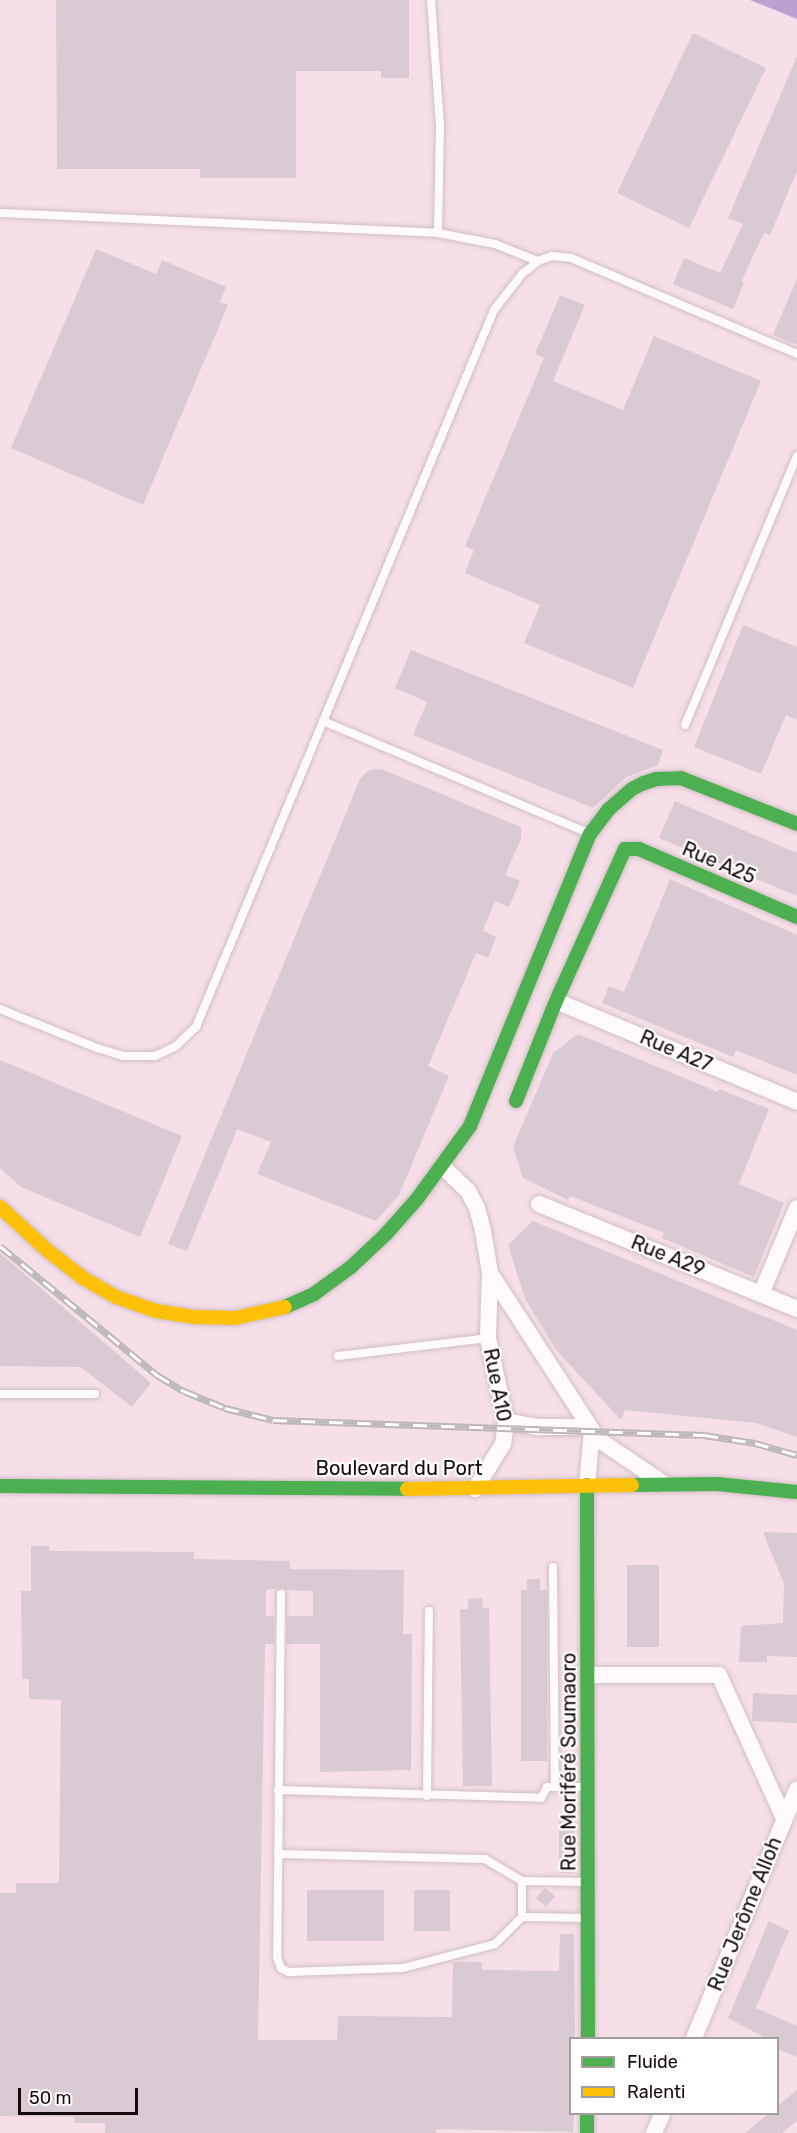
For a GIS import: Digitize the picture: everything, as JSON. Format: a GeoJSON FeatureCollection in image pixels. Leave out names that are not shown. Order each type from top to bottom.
{"type":"FeatureCollection","features":[{"type":"Feature","properties":{"kind":"street"},"geometry":{"type":"LineString","coordinates":[[0,1207],[48,1251],[83,1278],[116,1297],[156,1311],[194,1317],[235,1318],[277,1311],[314,1293],[351,1267],[386,1234],[442,1166],[470,1126],[590,834],[609,809],[632,789],[656,779],[669,777],[681,778],[709,787],[797,824]]}},
{"type":"Feature","properties":{"kind":"street","name":"Rue A25"},"geometry":{"type":"LineString","coordinates":[[556,1001],[625,849],[639,849],[797,917]]}},
{"type":"Feature","properties":{"kind":"street"},"geometry":{"type":"LineString","coordinates":[[516,1101],[556,1001]]}},
{"type":"Feature","properties":{"kind":"street","name":"Rue A27"},"geometry":{"type":"LineString","coordinates":[[556,1001],[797,1102]]}},
{"type":"Feature","properties":{"kind":"street","name":"Rue A10"},"geometry":{"type":"LineString","coordinates":[[442,1166],[468,1191],[477,1208],[490,1273],[488,1338],[506,1421],[503,1444],[475,1489]]}},
{"type":"Feature","properties":{"kind":"street","name":"Rue A29"},"geometry":{"type":"LineString","coordinates":[[539,1204],[797,1309]]}},
{"type":"Feature","properties":{"kind":"street"},"geometry":{"type":"LineString","coordinates":[[761,1294],[797,1208]]}},
{"type":"Feature","properties":{"kind":"street","name":"Rue A10"},"geometry":{"type":"LineString","coordinates":[[490,1273],[590,1429],[664,1484]]}},
{"type":"Feature","properties":{"kind":"street"},"geometry":{"type":"LineString","coordinates":[[506,1421],[538,1427],[590,1429],[587,1485]]}},
{"type":"Feature","properties":{"kind":"street","name":"Boulevard du Port"},"geometry":{"type":"LineString","coordinates":[[0,1486],[475,1489],[664,1484],[717,1485],[797,1492]]}},
{"type":"Feature","properties":{"kind":"street","name":"Rue Moriféré Soumaoro"},"geometry":{"type":"LineString","coordinates":[[587,1485],[588,2037]]}},
{"type":"Feature","properties":{"kind":"street"},"geometry":{"type":"LineString","coordinates":[[588,1675],[719,1675],[784,1818]]}},
{"type":"Feature","properties":{"kind":"street","name":"Rue Jerôme Alloh"},"geometry":{"type":"LineString","coordinates":[[693,2037],[797,1789]]}},
{"type":"Feature","properties":{"kind":"street"},"geometry":{"type":"LineString","coordinates":[[587,2115],[587,2133]]}},
{"type":"Feature","properties":{"kind":"street"},"geometry":{"type":"LineString","coordinates":[[654,2133],[662,2115]]}},
{"type":"Feature","properties":{"kind":"lane"},"geometry":{"type":"LineString","coordinates":[[431,0],[440,126],[438,233]]}},
{"type":"Feature","properties":{"kind":"lane"},"geometry":{"type":"LineString","coordinates":[[0,213],[438,233],[495,244],[538,261]]}},
{"type":"Feature","properties":{"kind":"lane"},"geometry":{"type":"LineString","coordinates":[[0,1009],[109,1053],[155,1056],[176,1046],[196,1027],[494,310],[522,274],[538,261],[552,256],[571,258],[797,354]]}},
{"type":"Feature","properties":{"kind":"lane"},"geometry":{"type":"LineString","coordinates":[[685,725],[797,456]]}},
{"type":"Feature","properties":{"kind":"lane"},"geometry":{"type":"LineString","coordinates":[[322,721],[590,834]]}},
{"type":"Feature","properties":{"kind":"lane"},"geometry":{"type":"LineString","coordinates":[[338,1356],[488,1338]]}},
{"type":"Feature","properties":{"kind":"lane"},"geometry":{"type":"LineString","coordinates":[[0,1394],[95,1394]]}},
{"type":"Feature","properties":{"kind":"lane"},"geometry":{"type":"LineString","coordinates":[[553,1567],[555,1787]]}},
{"type":"Feature","properties":{"kind":"lane"},"geometry":{"type":"LineString","coordinates":[[281,1594],[277,1958],[281,1968],[289,1972],[403,1968],[450,1958],[495,1944],[522,1917],[522,1881]]}},
{"type":"Feature","properties":{"kind":"lane"},"geometry":{"type":"LineString","coordinates":[[427,1796],[429,1611]]}},
{"type":"Feature","properties":{"kind":"lane"},"geometry":{"type":"LineString","coordinates":[[278,1790],[541,1798],[545,1788],[589,1787]]}},
{"type":"Feature","properties":{"kind":"lane"},"geometry":{"type":"LineString","coordinates":[[278,1854],[484,1859],[522,1881],[588,1882]]}},
{"type":"Feature","properties":{"kind":"lane"},"geometry":{"type":"LineString","coordinates":[[522,1917],[588,1918]]}},
{"type":"Feature","properties":{"kind":"shaded area"},"geometry":{"type":"Polygon","coordinates":[[[750,0],[797,0],[797,19],[750,0]]]}},
{"type":"Feature","properties":{"kind":"building"},"geometry":{"type":"Polygon","coordinates":[[[56,0],[409,0],[409,78],[381,78],[381,71],[296,71],[296,178],[200,178],[200,169],[57,169],[56,0]]]}},
{"type":"Feature","properties":{"kind":"building"},"geometry":{"type":"Polygon","coordinates":[[[693,33],[766,68],[689,228],[617,193],[693,33]]]}},
{"type":"Feature","properties":{"kind":"building"},"geometry":{"type":"Polygon","coordinates":[[[797,56],[797,171],[770,235],[764,233],[741,282],[744,283],[733,309],[673,284],[684,258],[720,273],[743,224],[728,218],[797,56]]]}},
{"type":"Feature","properties":{"kind":"building"},"geometry":{"type":"Polygon","coordinates":[[[96,249],[156,274],[162,260],[226,287],[220,302],[228,305],[143,505],[11,448],[96,249]]]}},
{"type":"Feature","properties":{"kind":"building"},"geometry":{"type":"Polygon","coordinates":[[[797,278],[797,345],[773,335],[797,278]]]}},
{"type":"Feature","properties":{"kind":"building"},"geometry":{"type":"Polygon","coordinates":[[[560,295],[585,305],[553,381],[623,410],[654,336],[761,381],[633,688],[524,643],[540,605],[465,573],[474,550],[465,546],[544,358],[535,354],[560,295]]]}},
{"type":"Feature","properties":{"kind":"building"},"geometry":{"type":"Polygon","coordinates":[[[743,625],[797,647],[797,720],[786,715],[761,774],[694,747],[743,625]]]}},
{"type":"Feature","properties":{"kind":"building"},"geometry":{"type":"Polygon","coordinates":[[[411,650],[663,750],[658,765],[626,777],[593,808],[413,735],[427,702],[395,688],[411,650]]]}},
{"type":"Feature","properties":{"kind":"building"},"geometry":{"type":"Polygon","coordinates":[[[384,770],[521,827],[521,839],[505,875],[520,881],[509,907],[495,901],[483,931],[496,937],[488,958],[476,953],[428,1066],[449,1076],[399,1195],[376,1221],[257,1174],[271,1142],[237,1129],[187,1251],[168,1244],[360,779],[368,771],[384,770]]]}},
{"type":"Feature","properties":{"kind":"building"},"geometry":{"type":"Polygon","coordinates":[[[675,801],[797,853],[797,896],[659,838],[675,801]]]}},
{"type":"Feature","properties":{"kind":"building"},"geometry":{"type":"Polygon","coordinates":[[[670,879],[797,935],[797,1075],[736,1050],[733,1057],[602,1003],[609,986],[624,992],[670,879]]]}},
{"type":"Feature","properties":{"kind":"building"},"geometry":{"type":"Polygon","coordinates":[[[578,1034],[718,1092],[719,1089],[769,1109],[739,1184],[784,1203],[754,1277],[662,1238],[664,1233],[570,1196],[568,1200],[523,1178],[513,1147],[553,1053],[578,1034]]]}},
{"type":"Feature","properties":{"kind":"building"},"geometry":{"type":"Polygon","coordinates":[[[0,1060],[182,1136],[140,1237],[21,1187],[0,1168],[0,1060]]]}},
{"type":"Feature","properties":{"kind":"building"},"geometry":{"type":"Polygon","coordinates":[[[533,1221],[797,1330],[797,1437],[756,1423],[625,1410],[621,1420],[557,1351],[525,1299],[508,1245],[533,1221]]]}},
{"type":"Feature","properties":{"kind":"building"},"geometry":{"type":"Polygon","coordinates":[[[0,1253],[151,1383],[132,1407],[81,1367],[0,1366],[0,1253]]]}},
{"type":"Feature","properties":{"kind":"building"},"geometry":{"type":"Polygon","coordinates":[[[763,1532],[797,1533],[797,1657],[767,1656],[767,1662],[739,1662],[741,1626],[783,1623],[784,1584],[763,1532]]]}},
{"type":"Feature","properties":{"kind":"building"},"geometry":{"type":"Polygon","coordinates":[[[31,1546],[49,1546],[49,1551],[194,1552],[194,1559],[290,1561],[290,1569],[404,1570],[403,1634],[412,1634],[411,1770],[320,1772],[320,1644],[287,1644],[287,1616],[313,1616],[313,1591],[282,1588],[266,1590],[266,1616],[274,1616],[274,1644],[265,1644],[258,2040],[337,2040],[338,2016],[452,2017],[453,1962],[482,1962],[482,1970],[559,1971],[560,1934],[574,1934],[575,2037],[569,2037],[569,2115],[574,2115],[573,2132],[436,2129],[436,2133],[105,2133],[105,2123],[74,2123],[74,2117],[0,2116],[0,1893],[16,1893],[16,1883],[59,1883],[61,1700],[29,1699],[29,1679],[22,1679],[21,1591],[31,1591],[31,1546]]]}},
{"type":"Feature","properties":{"kind":"building"},"geometry":{"type":"Polygon","coordinates":[[[627,1565],[659,1565],[659,1647],[627,1647],[627,1565]]]}},
{"type":"Feature","properties":{"kind":"building"},"geometry":{"type":"Polygon","coordinates":[[[527,1579],[540,1579],[540,1590],[547,1590],[547,1761],[521,1761],[521,1590],[527,1590],[527,1579]]]}},
{"type":"Feature","properties":{"kind":"building"},"geometry":{"type":"Polygon","coordinates":[[[482,1598],[483,1608],[489,1608],[492,1786],[463,1786],[460,1609],[468,1609],[468,1599],[482,1598]]]}},
{"type":"Feature","properties":{"kind":"building"},"geometry":{"type":"Polygon","coordinates":[[[753,1693],[797,1695],[797,1723],[752,1721],[753,1693]]]}},
{"type":"Feature","properties":{"kind":"building"},"geometry":{"type":"Polygon","coordinates":[[[563,1808],[574,1808],[574,1873],[559,1873],[559,1818],[563,1818],[563,1808]]]}},
{"type":"Feature","properties":{"kind":"building"},"geometry":{"type":"Polygon","coordinates":[[[545,1888],[555,1896],[546,1907],[536,1898],[545,1888]]]}},
{"type":"Feature","properties":{"kind":"building"},"geometry":{"type":"Polygon","coordinates":[[[307,1890],[384,1890],[384,1941],[307,1941],[307,1890]]]}},
{"type":"Feature","properties":{"kind":"building"},"geometry":{"type":"Polygon","coordinates":[[[414,1890],[450,1890],[450,1931],[414,1931],[414,1890]]]}},
{"type":"Feature","properties":{"kind":"building"},"geometry":{"type":"Polygon","coordinates":[[[769,1921],[789,1931],[756,2008],[797,2026],[797,2057],[779,2050],[779,2037],[764,2037],[728,2018],[769,1921]]]}},
{"type":"Feature","properties":{"kind":"building"},"geometry":{"type":"Polygon","coordinates":[[[797,2090],[797,2121],[782,2133],[745,2133],[767,2115],[779,2115],[779,2104],[797,2090]]]}},
{"type":"Feature","properties":{"kind":"railway"},"geometry":{"type":"LineString","coordinates":[[0,1246],[157,1375],[184,1391],[225,1408],[273,1420],[704,1435],[755,1443],[797,1455]]}},
{"type":"Feature","properties":{"kind":"traffic: fast"},"geometry":{"type":"LineString","coordinates":[[285,1307],[314,1294],[351,1267],[386,1234],[417,1199],[470,1126],[590,834],[609,809],[632,789],[644,783],[656,779],[681,778],[797,824]]}},
{"type":"Feature","properties":{"kind":"traffic: fast"},"geometry":{"type":"LineString","coordinates":[[516,1101],[556,1001],[625,849],[639,849],[797,917]]}},
{"type":"Feature","properties":{"kind":"traffic: fast"},"geometry":{"type":"LineString","coordinates":[[632,1485],[717,1484],[797,1492]]}},
{"type":"Feature","properties":{"kind":"traffic: fast"},"geometry":{"type":"LineString","coordinates":[[587,1485],[588,2037]]}},
{"type":"Feature","properties":{"kind":"traffic: fast"},"geometry":{"type":"LineString","coordinates":[[0,1486],[407,1489]]}},
{"type":"Feature","properties":{"kind":"traffic: fast"},"geometry":{"type":"LineString","coordinates":[[587,2115],[587,2133]]}},
{"type":"Feature","properties":{"kind":"traffic: slow"},"geometry":{"type":"LineString","coordinates":[[0,1207],[48,1251],[83,1278],[116,1297],[156,1311],[194,1317],[235,1318],[285,1307]]}},
{"type":"Feature","properties":{"kind":"traffic: slow"},"geometry":{"type":"LineString","coordinates":[[407,1489],[632,1485]]}}]}
